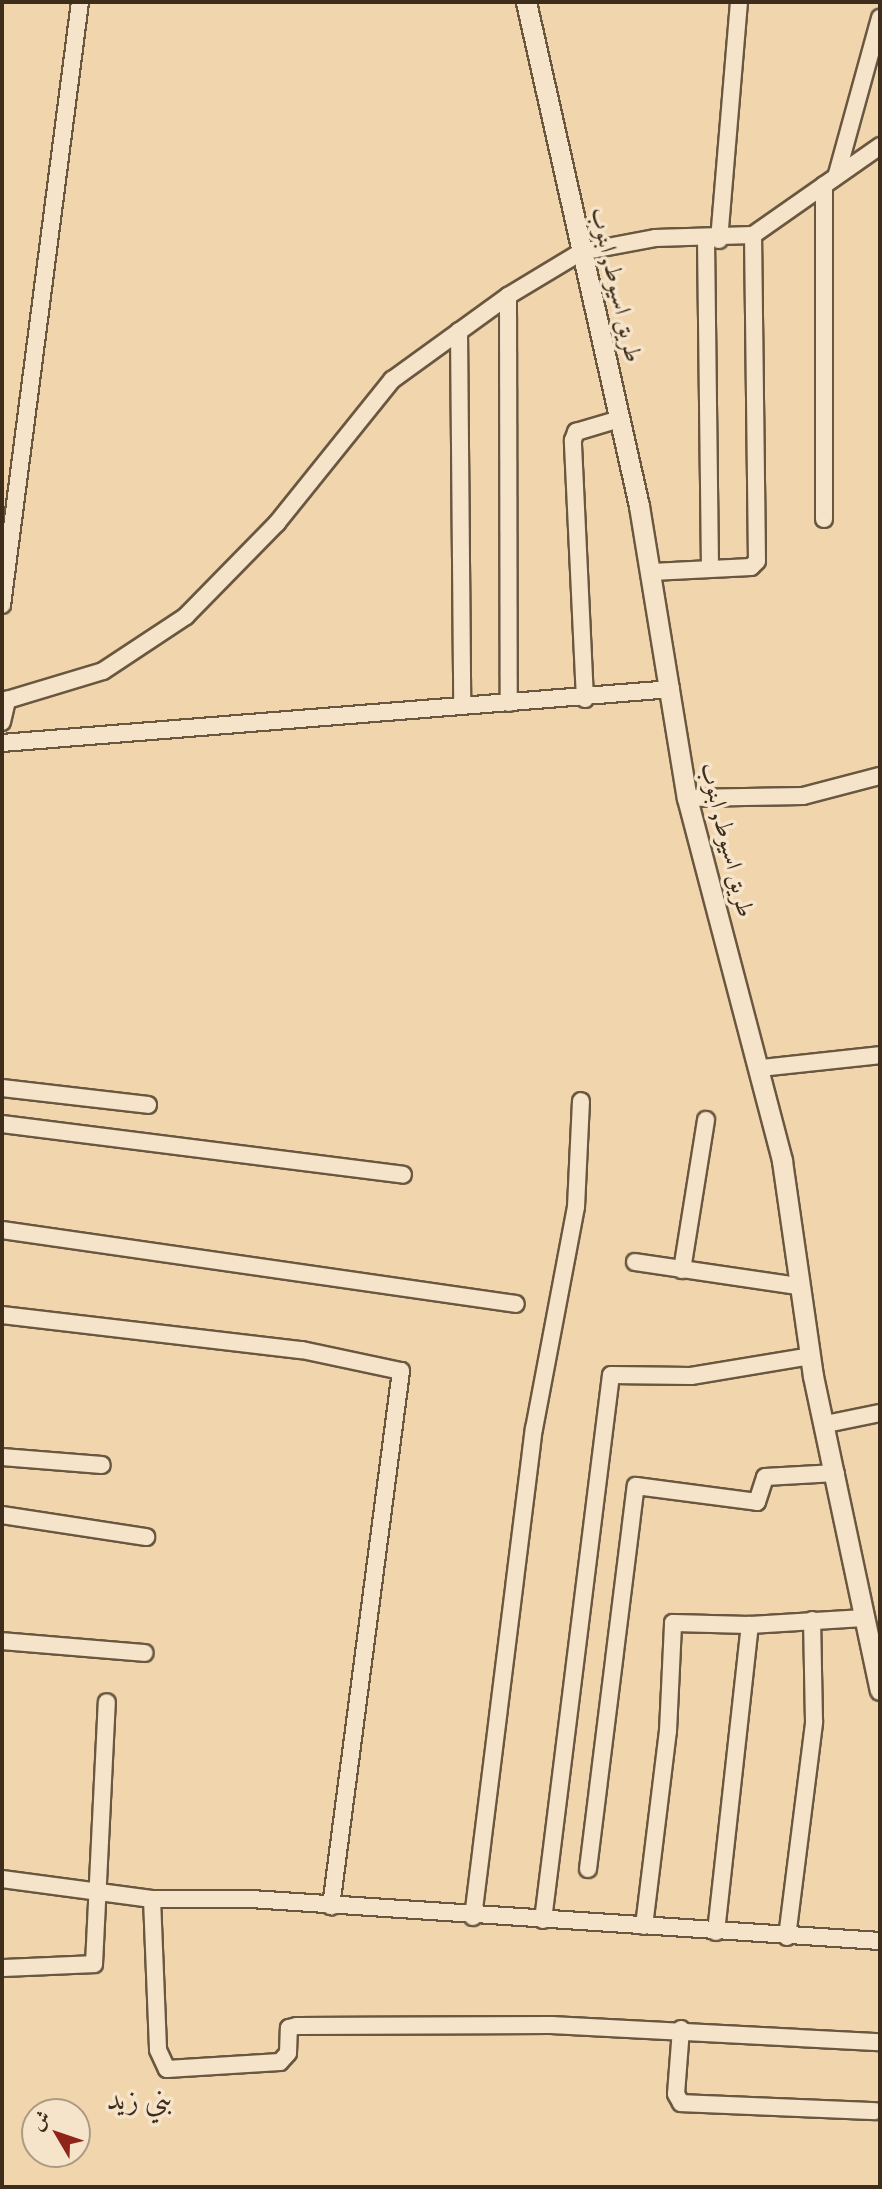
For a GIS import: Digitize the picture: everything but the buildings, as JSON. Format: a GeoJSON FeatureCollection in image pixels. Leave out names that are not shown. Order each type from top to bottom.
{"type":"FeatureCollection","features":[{"type":"Feature","properties":{"kind":"street"},"geometry":{"type":"LineString","coordinates":[[2,605],[80,2]]}},
{"type":"Feature","properties":{"kind":"street","name":"طريق اسيوط, ابنوب"},"geometry":{"type":"LineString","coordinates":[[526,2],[652,572],[687,798],[761,1068],[782,1161],[810,1356],[880,1690]]}},
{"type":"Feature","properties":{"kind":"street"},"geometry":{"type":"LineString","coordinates":[[710,568],[713,240],[739,2]]}},
{"type":"Feature","properties":{"kind":"street"},"geometry":{"type":"LineString","coordinates":[[837,174],[880,18]]}},
{"type":"Feature","properties":{"kind":"street"},"geometry":{"type":"LineString","coordinates":[[2,722],[4,699],[103,671],[186,616],[277,523],[392,380],[509,296],[581,252],[655,238],[713,240],[753,236],[880,146]]}},
{"type":"Feature","properties":{"kind":"street"},"geometry":{"type":"LineString","coordinates":[[824,186],[824,519]]}},
{"type":"Feature","properties":{"kind":"street"},"geometry":{"type":"LineString","coordinates":[[652,572],[751,567],[758,552],[753,236]]}},
{"type":"Feature","properties":{"kind":"street"},"geometry":{"type":"LineString","coordinates":[[509,296],[509,703]]}},
{"type":"Feature","properties":{"kind":"street"},"geometry":{"type":"LineString","coordinates":[[459,331],[462,704]]}},
{"type":"Feature","properties":{"kind":"street"},"geometry":{"type":"LineString","coordinates":[[585,699],[573,440],[576,432],[620,419]]}},
{"type":"Feature","properties":{"kind":"street"},"geometry":{"type":"LineString","coordinates":[[2,743],[462,704],[585,699],[671,690]]}},
{"type":"Feature","properties":{"kind":"street"},"geometry":{"type":"LineString","coordinates":[[687,798],[803,796],[880,776]]}},
{"type":"Feature","properties":{"kind":"street"},"geometry":{"type":"LineString","coordinates":[[761,1068],[880,1055]]}},
{"type":"Feature","properties":{"kind":"street"},"geometry":{"type":"LineString","coordinates":[[2,1088],[148,1105]]}},
{"type":"Feature","properties":{"kind":"street"},"geometry":{"type":"LineString","coordinates":[[472,1917],[534,1429],[576,1207],[581,1101]]}},
{"type":"Feature","properties":{"kind":"street"},"geometry":{"type":"LineString","coordinates":[[682,1270],[706,1120]]}},
{"type":"Feature","properties":{"kind":"street"},"geometry":{"type":"LineString","coordinates":[[2,1124],[403,1175]]}},
{"type":"Feature","properties":{"kind":"street"},"geometry":{"type":"LineString","coordinates":[[2,1230],[516,1304]]}},
{"type":"Feature","properties":{"kind":"street"},"geometry":{"type":"LineString","coordinates":[[635,1262],[798,1286]]}},
{"type":"Feature","properties":{"kind":"street"},"geometry":{"type":"LineString","coordinates":[[2,1315],[302,1350],[401,1371],[331,1906]]}},
{"type":"Feature","properties":{"kind":"street"},"geometry":{"type":"LineString","coordinates":[[543,1920],[611,1375],[691,1376],[810,1356]]}},
{"type":"Feature","properties":{"kind":"street"},"geometry":{"type":"LineString","coordinates":[[826,1424],[880,1413]]}},
{"type":"Feature","properties":{"kind":"street"},"geometry":{"type":"LineString","coordinates":[[2,1457],[102,1465]]}},
{"type":"Feature","properties":{"kind":"street"},"geometry":{"type":"LineString","coordinates":[[588,1869],[636,1486],[757,1502],[765,1477],[836,1473]]}},
{"type":"Feature","properties":{"kind":"street"},"geometry":{"type":"LineString","coordinates":[[2,1515],[146,1537]]}},
{"type":"Feature","properties":{"kind":"street"},"geometry":{"type":"LineString","coordinates":[[644,1926],[668,1731],[673,1623],[750,1625],[864,1618]]}},
{"type":"Feature","properties":{"kind":"street"},"geometry":{"type":"LineString","coordinates":[[787,1937],[814,1722],[812,1620]]}},
{"type":"Feature","properties":{"kind":"street"},"geometry":{"type":"LineString","coordinates":[[716,1932],[750,1625]]}},
{"type":"Feature","properties":{"kind":"street"},"geometry":{"type":"LineString","coordinates":[[2,1641],[144,1653]]}},
{"type":"Feature","properties":{"kind":"street"},"geometry":{"type":"LineString","coordinates":[[2,1968],[92,1966],[107,1702]]}},
{"type":"Feature","properties":{"kind":"street"},"geometry":{"type":"LineString","coordinates":[[2,1878],[97,1889],[152,1899],[331,1906],[880,1941]]}},
{"type":"Feature","properties":{"kind":"street"},"geometry":{"type":"LineString","coordinates":[[152,1899],[154,1994],[160,2064],[167,2069],[280,2062],[288,2053],[289,2028],[297,2026],[681,2029],[880,2042]]}},
{"type":"Feature","properties":{"kind":"street"},"geometry":{"type":"LineString","coordinates":[[681,2029],[681,2102],[875,2111]]}},
{"type":"Feature","properties":{"kind":"district","name":"بني زيد"},"geometry":{"type":"Point","coordinates":[140,2102]}}]}
